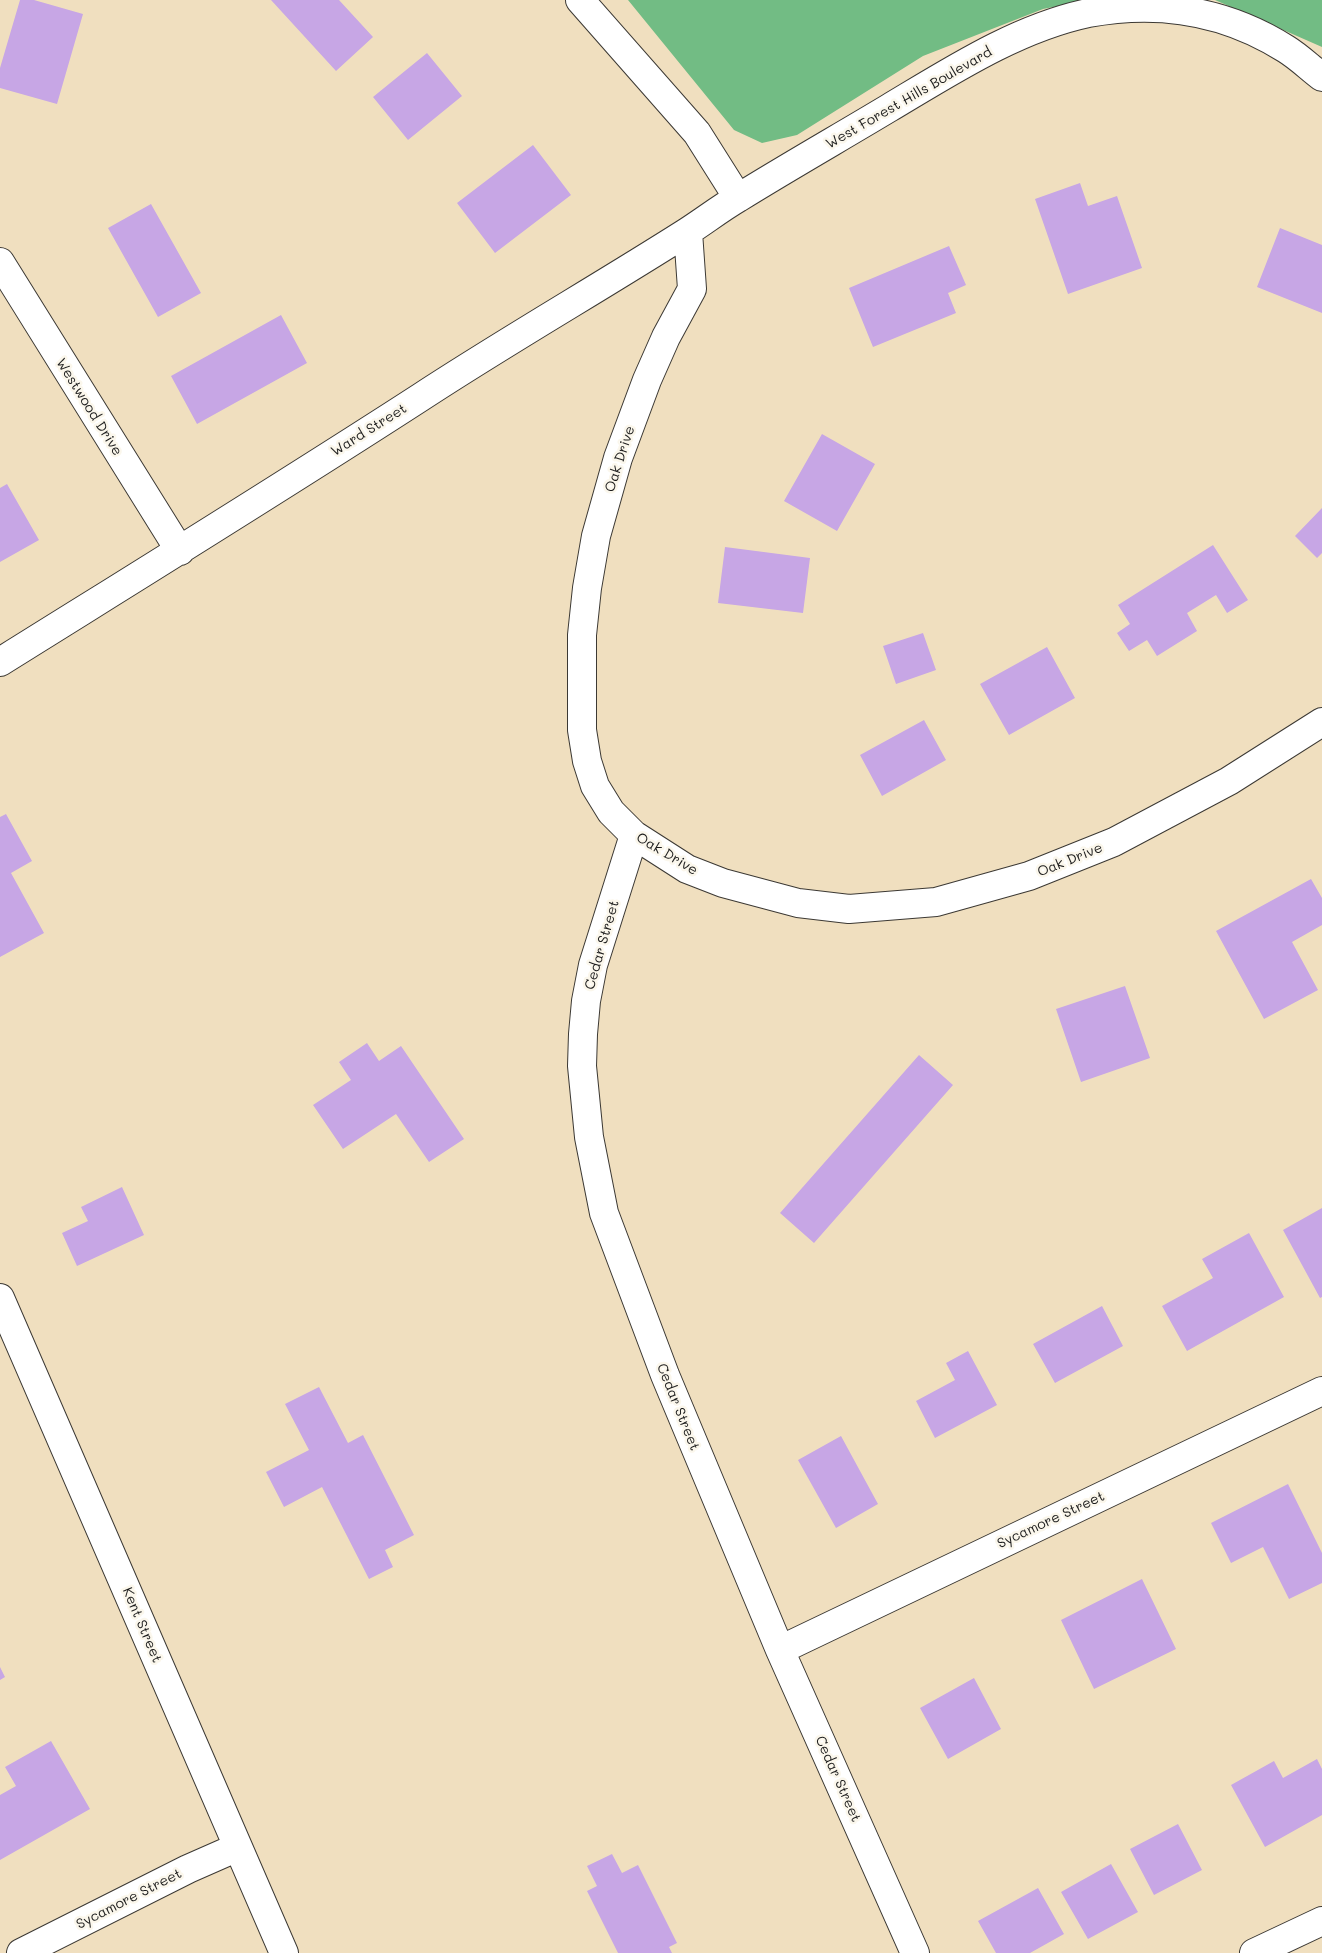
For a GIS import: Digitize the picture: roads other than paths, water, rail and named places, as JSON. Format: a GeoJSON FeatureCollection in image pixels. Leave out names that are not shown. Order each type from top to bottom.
{"type":"FeatureCollection","features":[{"type":"Feature","properties":{"kind":"street"},"geometry":{"type":"LineString","coordinates":[[580,0],[697,133],[738,198]]}},
{"type":"Feature","properties":{"kind":"street","name":"West Forest Hills Boulevard"},"geometry":{"type":"LineString","coordinates":[[738,198],[951,71],[1015,38],[1062,19],[1090,12],[1124,7],[1155,6],[1190,9],[1264,36],[1290,51],[1322,77]]}},
{"type":"Feature","properties":{"kind":"street","name":"Ward Street"},"geometry":{"type":"LineString","coordinates":[[0,662],[420,397],[688,232],[738,198]]}},
{"type":"Feature","properties":{"kind":"street","name":"Oak Drive"},"geometry":{"type":"LineString","coordinates":[[688,232],[692,289],[666,337],[647,380],[618,458],[596,536],[587,588],[582,635],[582,730],[586,761],[595,786],[611,812],[634,835],[687,869],[723,883],[798,903],[849,908],[936,902],[1029,876],[1114,842],[1229,780],[1322,722]]}},
{"type":"Feature","properties":{"kind":"street","name":"Westwood Drive"},"geometry":{"type":"LineString","coordinates":[[0,262],[180,550]]}},
{"type":"Feature","properties":{"kind":"street","name":"Cedar Street"},"geometry":{"type":"LineString","coordinates":[[634,835],[593,966],[586,1001],[582,1066],[589,1137],[604,1213],[661,1366],[780,1650],[915,1953]]}},
{"type":"Feature","properties":{"kind":"street","name":"Kent Street"},"geometry":{"type":"LineString","coordinates":[[0,1298],[284,1953]]}},
{"type":"Feature","properties":{"kind":"street","name":"Sycamore Street"},"geometry":{"type":"LineString","coordinates":[[780,1650],[1322,1391]]}},
{"type":"Feature","properties":{"kind":"street","name":"Sycamore Street"},"geometry":{"type":"LineString","coordinates":[[21,1953],[188,1869],[238,1848]]}},
{"type":"Feature","properties":{"kind":"street"},"geometry":{"type":"LineString","coordinates":[[1254,1953],[1322,1921]]}}]}
